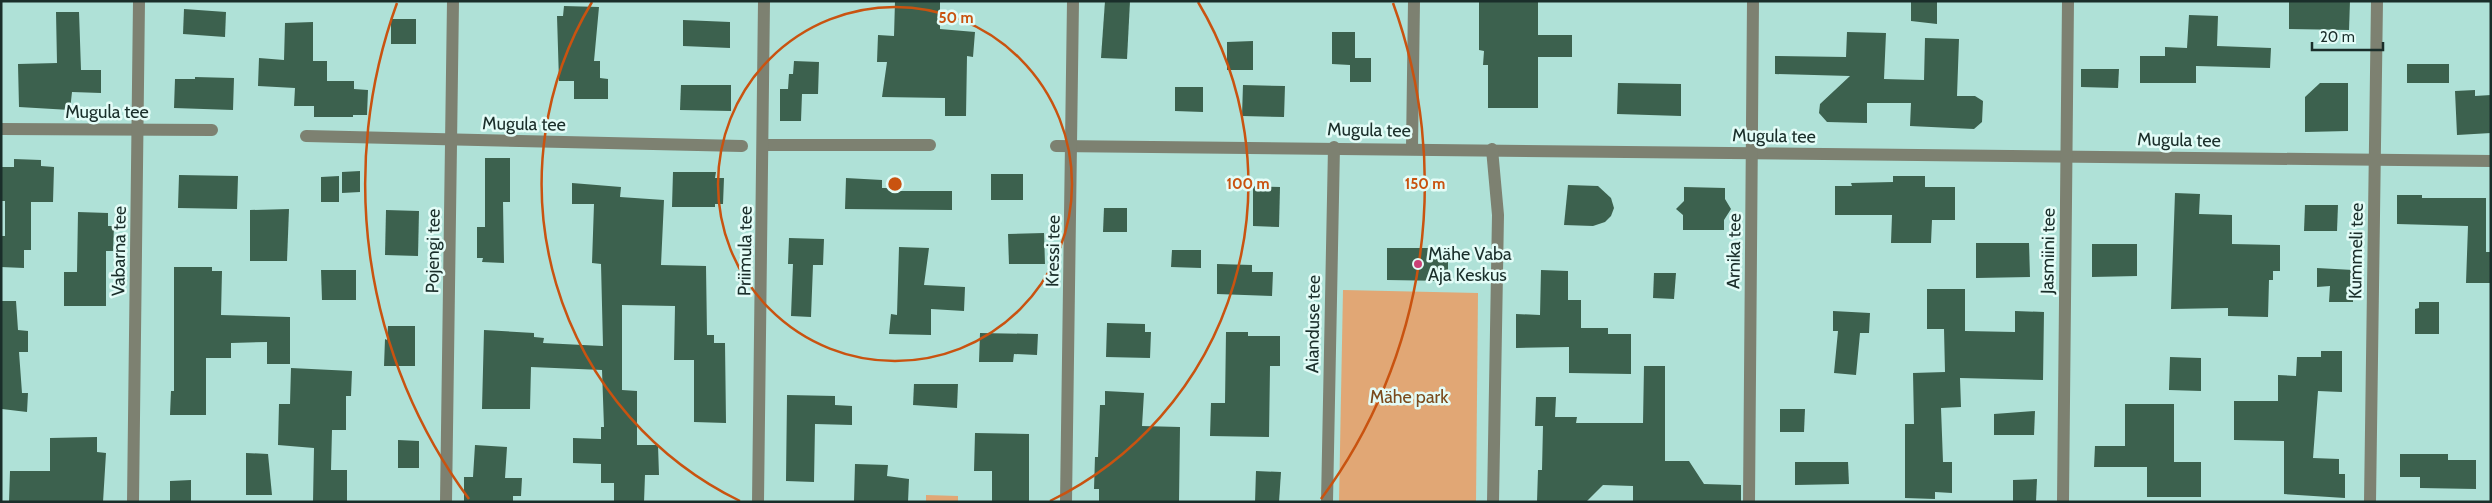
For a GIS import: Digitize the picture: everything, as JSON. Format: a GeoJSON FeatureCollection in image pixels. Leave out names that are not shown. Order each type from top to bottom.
{"type":"FeatureCollection","features":[{"type":"Feature","properties":{"kind":"street","name":"Vabarna tee"},"geometry":{"type":"LineString","coordinates":[[133,502],[139,1]]}},
{"type":"Feature","properties":{"kind":"street","name":"Pojengi tee"},"geometry":{"type":"LineString","coordinates":[[446,502],[453,1]]}},
{"type":"Feature","properties":{"kind":"street","name":"Priimula tee"},"geometry":{"type":"LineString","coordinates":[[758,502],[764,145],[764,1]]}},
{"type":"Feature","properties":{"kind":"street","name":"Kressi tee"},"geometry":{"type":"LineString","coordinates":[[1066,502],[1073,1]]}},
{"type":"Feature","properties":{"kind":"street"},"geometry":{"type":"LineString","coordinates":[[1412,148],[1414,1]]}},
{"type":"Feature","properties":{"kind":"street","name":"Arnika tee"},"geometry":{"type":"LineString","coordinates":[[1749,502],[1753,1]]}},
{"type":"Feature","properties":{"kind":"street","name":"Jasmiini tee"},"geometry":{"type":"LineString","coordinates":[[2062,502],[2068,1]]}},
{"type":"Feature","properties":{"kind":"street","name":"Kummeli tee"},"geometry":{"type":"LineString","coordinates":[[2370,502],[2377,1]]}},
{"type":"Feature","properties":{"kind":"street","name":"Mugula tee"},"geometry":{"type":"LineString","coordinates":[[1,128],[212,130]]}},
{"type":"Feature","properties":{"kind":"street","name":"Mugula tee"},"geometry":{"type":"LineString","coordinates":[[306,136],[742,146]]}},
{"type":"Feature","properties":{"kind":"street"},"geometry":{"type":"LineString","coordinates":[[764,145],[930,145]]}},
{"type":"Feature","properties":{"kind":"street","name":"Mugula tee"},"geometry":{"type":"LineString","coordinates":[[1056,146],[1334,147],[1753,154],[2491,161]]}},
{"type":"Feature","properties":{"kind":"street","name":"Aianduse tee"},"geometry":{"type":"LineString","coordinates":[[1327,502],[1334,147]]}},
{"type":"Feature","properties":{"kind":"street"},"geometry":{"type":"LineString","coordinates":[[1492,149],[1498,215],[1493,502]]}},
{"type":"Feature","properties":{"kind":"green space","name":"Mähe park"},"geometry":{"type":"Polygon","coordinates":[[[1343,290],[1478,293],[1476,502],[1339,502],[1343,290]]]}},
{"type":"Feature","properties":{"kind":"green space"},"geometry":{"type":"Polygon","coordinates":[[[926,495],[958,496],[958,502],[926,502],[926,495]]]}},
{"type":"Feature","properties":{"kind":"building"},"geometry":{"type":"Polygon","coordinates":[[[895,1],[940,1],[940,29],[975,32],[973,57],[967,56],[966,116],[945,116],[945,98],[882,97],[887,62],[877,62],[878,35],[894,36],[895,1]]]}},
{"type":"Feature","properties":{"kind":"building"},"geometry":{"type":"Polygon","coordinates":[[[1105,1],[1130,1],[1127,59],[1101,58],[1105,1]]]}},
{"type":"Feature","properties":{"kind":"building"},"geometry":{"type":"Polygon","coordinates":[[[1479,1],[1538,1],[1538,35],[1572,35],[1572,57],[1538,57],[1538,108],[1488,108],[1488,65],[1483,65],[1484,51],[1479,50],[1479,1]]]}},
{"type":"Feature","properties":{"kind":"building"},"geometry":{"type":"Polygon","coordinates":[[[1911,1],[1937,1],[1937,24],[1911,21],[1911,1]]]}},
{"type":"Feature","properties":{"kind":"building"},"geometry":{"type":"Polygon","coordinates":[[[2289,1],[2350,1],[2349,30],[2289,29],[2289,1]]]}},
{"type":"Feature","properties":{"kind":"building"},"geometry":{"type":"Polygon","coordinates":[[[564,6],[599,7],[594,61],[600,61],[600,78],[608,79],[608,99],[574,99],[574,81],[559,81],[557,16],[563,16],[564,6]]]}},
{"type":"Feature","properties":{"kind":"building"},"geometry":{"type":"Polygon","coordinates":[[[184,9],[226,12],[225,37],[183,34],[184,9]]]}},
{"type":"Feature","properties":{"kind":"building"},"geometry":{"type":"Polygon","coordinates":[[[56,12],[79,12],[81,70],[101,70],[101,93],[72,92],[70,110],[19,107],[18,64],[57,63],[56,12]]]}},
{"type":"Feature","properties":{"kind":"building"},"geometry":{"type":"Polygon","coordinates":[[[2189,15],[2218,16],[2217,46],[2271,48],[2270,68],[2196,66],[2196,83],[2140,83],[2140,56],[2165,56],[2165,47],[2187,48],[2189,15]]]}},
{"type":"Feature","properties":{"kind":"building"},"geometry":{"type":"Polygon","coordinates":[[[391,19],[416,19],[416,44],[391,44],[391,19]]]}},
{"type":"Feature","properties":{"kind":"building"},"geometry":{"type":"Polygon","coordinates":[[[683,20],[730,22],[730,48],[683,46],[683,20]]]}},
{"type":"Feature","properties":{"kind":"building"},"geometry":{"type":"Polygon","coordinates":[[[313,22],[313,61],[327,61],[327,81],[354,81],[354,89],[368,90],[367,115],[314,117],[314,106],[294,106],[295,88],[258,86],[259,58],[284,60],[285,23],[313,22]]]}},
{"type":"Feature","properties":{"kind":"building"},"geometry":{"type":"Polygon","coordinates":[[[1332,32],[1355,32],[1355,58],[1371,58],[1371,82],[1350,82],[1350,65],[1332,64],[1332,32]]]}},
{"type":"Feature","properties":{"kind":"building"},"geometry":{"type":"Polygon","coordinates":[[[1847,32],[1886,33],[1884,79],[1924,80],[1925,38],[1959,39],[1957,96],[1975,96],[1983,101],[1982,122],[1974,129],[1910,126],[1911,103],[1867,103],[1867,123],[1827,122],[1819,113],[1820,104],[1850,76],[1775,74],[1775,56],[1846,57],[1847,32]]]}},
{"type":"Feature","properties":{"kind":"building"},"geometry":{"type":"Polygon","coordinates":[[[1253,41],[1253,70],[1227,70],[1227,42],[1253,41]]]}},
{"type":"Feature","properties":{"kind":"building"},"geometry":{"type":"Polygon","coordinates":[[[794,61],[819,62],[818,94],[802,94],[801,121],[780,121],[780,89],[788,89],[789,74],[793,74],[794,61]]]}},
{"type":"Feature","properties":{"kind":"building"},"geometry":{"type":"Polygon","coordinates":[[[2407,64],[2449,64],[2449,83],[2407,83],[2407,64]]]}},
{"type":"Feature","properties":{"kind":"building"},"geometry":{"type":"Polygon","coordinates":[[[2081,69],[2119,69],[2118,88],[2081,87],[2081,69]]]}},
{"type":"Feature","properties":{"kind":"building"},"geometry":{"type":"Polygon","coordinates":[[[195,77],[234,78],[233,110],[174,108],[175,79],[195,79],[195,77]]]}},
{"type":"Feature","properties":{"kind":"building"},"geometry":{"type":"Polygon","coordinates":[[[1618,83],[1681,84],[1681,116],[1617,114],[1618,83]]]}},
{"type":"Feature","properties":{"kind":"building"},"geometry":{"type":"Polygon","coordinates":[[[2320,83],[2348,83],[2348,131],[2305,132],[2305,97],[2320,83]]]}},
{"type":"Feature","properties":{"kind":"building"},"geometry":{"type":"Polygon","coordinates":[[[681,85],[731,85],[731,111],[680,110],[681,85]]]}},
{"type":"Feature","properties":{"kind":"building"},"geometry":{"type":"Polygon","coordinates":[[[1243,85],[1285,86],[1284,117],[1242,116],[1243,85]]]}},
{"type":"Feature","properties":{"kind":"building"},"geometry":{"type":"Polygon","coordinates":[[[1175,87],[1203,87],[1203,112],[1175,111],[1175,87]]]}},
{"type":"Feature","properties":{"kind":"building"},"geometry":{"type":"Polygon","coordinates":[[[2475,90],[2475,96],[2491,95],[2491,133],[2457,135],[2455,91],[2475,90]]]}},
{"type":"Feature","properties":{"kind":"building"},"geometry":{"type":"Polygon","coordinates":[[[485,158],[510,158],[510,202],[503,202],[504,263],[482,262],[483,258],[477,258],[477,227],[485,227],[485,158]]]}},
{"type":"Feature","properties":{"kind":"building"},"geometry":{"type":"Polygon","coordinates":[[[14,159],[41,160],[41,166],[54,167],[53,202],[31,202],[31,250],[24,250],[24,268],[1,267],[1,236],[5,236],[5,201],[1,201],[1,167],[14,167],[14,159]]]}},
{"type":"Feature","properties":{"kind":"building"},"geometry":{"type":"Polygon","coordinates":[[[360,171],[360,192],[342,193],[342,172],[360,171]]]}},
{"type":"Feature","properties":{"kind":"building"},"geometry":{"type":"Polygon","coordinates":[[[673,172],[716,172],[715,178],[724,178],[723,204],[715,204],[715,207],[672,207],[673,172]]]}},
{"type":"Feature","properties":{"kind":"building"},"geometry":{"type":"Polygon","coordinates":[[[991,174],[1023,174],[1023,200],[991,200],[991,174]]]}},
{"type":"Feature","properties":{"kind":"building"},"geometry":{"type":"Polygon","coordinates":[[[179,175],[238,176],[237,209],[178,208],[179,175]]]}},
{"type":"Feature","properties":{"kind":"building"},"geometry":{"type":"Polygon","coordinates":[[[339,176],[339,202],[321,202],[321,177],[339,176]]]}},
{"type":"Feature","properties":{"kind":"building"},"geometry":{"type":"Polygon","coordinates":[[[1893,176],[1925,176],[1925,187],[1955,187],[1955,220],[1932,220],[1931,243],[1891,243],[1892,215],[1835,215],[1835,186],[1852,186],[1851,183],[1893,182],[1893,176]]]}},
{"type":"Feature","properties":{"kind":"building"},"geometry":{"type":"Polygon","coordinates":[[[846,178],[882,180],[882,188],[898,188],[898,191],[952,191],[952,210],[845,209],[846,178]]]}},
{"type":"Feature","properties":{"kind":"building"},"geometry":{"type":"Polygon","coordinates":[[[572,183],[621,187],[620,197],[664,200],[661,265],[706,266],[707,335],[714,335],[714,343],[725,343],[726,423],[694,422],[694,360],[674,360],[675,306],[622,305],[622,390],[637,391],[637,445],[658,445],[659,475],[645,475],[644,502],[614,502],[614,483],[601,483],[601,464],[573,463],[573,438],[601,439],[601,427],[604,427],[602,370],[531,367],[530,409],[482,409],[484,330],[534,333],[534,337],[544,338],[543,343],[603,346],[601,264],[592,263],[594,204],[572,204],[572,183]]]}},
{"type":"Feature","properties":{"kind":"building"},"geometry":{"type":"Polygon","coordinates":[[[1568,185],[1598,186],[1611,198],[1614,208],[1611,216],[1605,222],[1593,226],[1564,225],[1568,185]]]}},
{"type":"Feature","properties":{"kind":"building"},"geometry":{"type":"Polygon","coordinates":[[[1253,186],[1280,187],[1279,227],[1253,226],[1253,186]]]}},
{"type":"Feature","properties":{"kind":"building"},"geometry":{"type":"Polygon","coordinates":[[[1684,187],[1725,188],[1725,199],[1731,209],[1724,220],[1724,230],[1683,230],[1683,215],[1676,209],[1684,201],[1684,187]]]}},
{"type":"Feature","properties":{"kind":"building"},"geometry":{"type":"Polygon","coordinates":[[[2175,193],[2200,194],[2199,214],[2232,215],[2232,244],[2280,245],[2280,271],[2273,271],[2273,280],[2269,280],[2268,317],[2228,316],[2228,308],[2171,309],[2175,193]]]}},
{"type":"Feature","properties":{"kind":"building"},"geometry":{"type":"Polygon","coordinates":[[[2397,195],[2422,195],[2422,198],[2486,198],[2486,252],[2491,252],[2491,283],[2466,283],[2468,226],[2397,224],[2397,195]]]}},
{"type":"Feature","properties":{"kind":"building"},"geometry":{"type":"Polygon","coordinates":[[[2305,205],[2338,205],[2337,231],[2304,231],[2305,205]]]}},
{"type":"Feature","properties":{"kind":"building"},"geometry":{"type":"Polygon","coordinates":[[[1104,208],[1127,208],[1127,232],[1103,232],[1104,208]]]}},
{"type":"Feature","properties":{"kind":"building"},"geometry":{"type":"Polygon","coordinates":[[[289,209],[287,261],[250,261],[250,210],[289,209]]]}},
{"type":"Feature","properties":{"kind":"building"},"geometry":{"type":"Polygon","coordinates":[[[386,210],[419,211],[418,256],[385,255],[386,210]]]}},
{"type":"Feature","properties":{"kind":"building"},"geometry":{"type":"Polygon","coordinates":[[[78,212],[108,213],[108,226],[114,226],[113,251],[106,251],[106,306],[64,306],[64,272],[77,272],[78,212]]]}},
{"type":"Feature","properties":{"kind":"building"},"geometry":{"type":"Polygon","coordinates":[[[1044,233],[1045,264],[1009,264],[1008,234],[1044,233]]]}},
{"type":"Feature","properties":{"kind":"building"},"geometry":{"type":"Polygon","coordinates":[[[789,238],[824,239],[823,265],[813,265],[811,317],[791,316],[793,264],[788,264],[789,238]]]}},
{"type":"Feature","properties":{"kind":"building"},"geometry":{"type":"Polygon","coordinates":[[[1976,243],[2029,243],[2030,277],[1976,278],[1976,243]]]}},
{"type":"Feature","properties":{"kind":"building"},"geometry":{"type":"Polygon","coordinates":[[[2092,244],[2137,244],[2137,276],[2092,277],[2092,244]]]}},
{"type":"Feature","properties":{"kind":"building"},"geometry":{"type":"Polygon","coordinates":[[[899,247],[929,248],[924,285],[965,287],[964,311],[931,309],[931,335],[889,334],[891,314],[897,315],[899,247]]]}},
{"type":"Feature","properties":{"kind":"building","name":"Mähe Vaba Aja Keskus"},"geometry":{"type":"Polygon","coordinates":[[[1387,248],[1448,248],[1448,281],[1387,280],[1387,248]]]}},
{"type":"Feature","properties":{"kind":"building"},"geometry":{"type":"Polygon","coordinates":[[[1172,250],[1201,250],[1201,268],[1171,267],[1172,250]]]}},
{"type":"Feature","properties":{"kind":"building"},"geometry":{"type":"Polygon","coordinates":[[[1217,264],[1252,265],[1252,272],[1273,272],[1272,296],[1217,294],[1217,264]]]}},
{"type":"Feature","properties":{"kind":"building"},"geometry":{"type":"Polygon","coordinates":[[[174,267],[212,267],[212,271],[222,271],[221,315],[290,317],[290,364],[267,364],[267,342],[231,343],[231,358],[206,358],[206,415],[170,415],[171,391],[174,391],[174,267]]]}},
{"type":"Feature","properties":{"kind":"building"},"geometry":{"type":"Polygon","coordinates":[[[2317,268],[2353,270],[2353,302],[2329,302],[2330,286],[2317,287],[2317,268]]]}},
{"type":"Feature","properties":{"kind":"building"},"geometry":{"type":"Polygon","coordinates":[[[321,270],[356,270],[356,300],[322,300],[321,270]]]}},
{"type":"Feature","properties":{"kind":"building"},"geometry":{"type":"Polygon","coordinates":[[[1541,270],[1568,271],[1568,300],[1581,300],[1581,328],[1608,328],[1608,334],[1631,334],[1631,374],[1569,373],[1569,347],[1516,348],[1516,314],[1540,315],[1541,270]]]}},
{"type":"Feature","properties":{"kind":"building"},"geometry":{"type":"Polygon","coordinates":[[[1654,273],[1676,273],[1674,299],[1653,298],[1654,273]]]}},
{"type":"Feature","properties":{"kind":"building"},"geometry":{"type":"Polygon","coordinates":[[[1927,289],[1965,289],[1965,331],[2015,332],[2015,311],[2044,312],[2043,380],[1960,378],[1961,407],[1941,408],[1943,462],[1952,462],[1952,493],[1935,492],[1935,499],[1905,498],[1905,424],[1914,424],[1913,373],[1945,372],[1944,329],[1927,329],[1927,289]]]}},
{"type":"Feature","properties":{"kind":"building"},"geometry":{"type":"Polygon","coordinates":[[[1,301],[16,301],[18,330],[28,331],[28,352],[19,352],[22,393],[28,393],[27,412],[2,409],[1,301]]]}},
{"type":"Feature","properties":{"kind":"building"},"geometry":{"type":"Polygon","coordinates":[[[2419,302],[2439,302],[2439,334],[2415,334],[2415,309],[2419,308],[2419,302]]]}},
{"type":"Feature","properties":{"kind":"building"},"geometry":{"type":"Polygon","coordinates":[[[1833,311],[1870,313],[1869,333],[1860,333],[1856,375],[1834,373],[1838,331],[1833,331],[1833,311]]]}},
{"type":"Feature","properties":{"kind":"building"},"geometry":{"type":"Polygon","coordinates":[[[1107,323],[1145,324],[1145,332],[1151,332],[1150,358],[1106,357],[1107,323]]]}},
{"type":"Feature","properties":{"kind":"building"},"geometry":{"type":"Polygon","coordinates":[[[388,326],[415,326],[415,366],[384,366],[385,339],[387,340],[388,326]]]}},
{"type":"Feature","properties":{"kind":"building"},"geometry":{"type":"Polygon","coordinates":[[[1226,332],[1248,332],[1248,336],[1280,336],[1280,366],[1270,366],[1269,437],[1210,436],[1211,403],[1225,403],[1226,332]]]}},
{"type":"Feature","properties":{"kind":"building"},"geometry":{"type":"Polygon","coordinates":[[[980,333],[1038,334],[1037,355],[1014,354],[1013,362],[979,362],[980,333]]]}},
{"type":"Feature","properties":{"kind":"building"},"geometry":{"type":"Polygon","coordinates":[[[2321,351],[2342,351],[2342,392],[2318,391],[2313,458],[2339,459],[2339,474],[2345,474],[2345,498],[2284,494],[2284,441],[2234,440],[2234,401],[2278,401],[2278,375],[2296,376],[2297,357],[2321,357],[2321,351]]]}},
{"type":"Feature","properties":{"kind":"building"},"geometry":{"type":"Polygon","coordinates":[[[2170,357],[2201,358],[2201,391],[2169,390],[2170,357]]]}},
{"type":"Feature","properties":{"kind":"building"},"geometry":{"type":"Polygon","coordinates":[[[1644,366],[1665,366],[1665,461],[1689,461],[1704,484],[1741,485],[1741,502],[1633,502],[1633,486],[1603,485],[1586,502],[1537,502],[1538,470],[1542,470],[1543,426],[1535,426],[1536,397],[1556,397],[1555,417],[1577,417],[1576,423],[1643,423],[1644,366]]]}},
{"type":"Feature","properties":{"kind":"building"},"geometry":{"type":"Polygon","coordinates":[[[291,368],[352,371],[351,396],[346,396],[346,430],[332,430],[331,470],[347,470],[347,502],[313,502],[314,448],[278,445],[279,404],[290,404],[291,368]]]}},
{"type":"Feature","properties":{"kind":"building"},"geometry":{"type":"Polygon","coordinates":[[[914,384],[958,384],[957,408],[913,405],[914,384]]]}},
{"type":"Feature","properties":{"kind":"building"},"geometry":{"type":"Polygon","coordinates":[[[1105,391],[1144,393],[1142,426],[1180,427],[1179,502],[1099,501],[1099,489],[1094,489],[1095,457],[1098,457],[1100,405],[1105,405],[1105,391]]]}},
{"type":"Feature","properties":{"kind":"building"},"geometry":{"type":"Polygon","coordinates":[[[787,395],[835,396],[835,405],[852,406],[852,425],[815,424],[814,482],[786,481],[787,395]]]}},
{"type":"Feature","properties":{"kind":"building"},"geometry":{"type":"Polygon","coordinates":[[[2125,404],[2174,404],[2174,462],[2201,462],[2201,497],[2147,497],[2147,467],[2094,467],[2095,446],[2125,446],[2125,404]]]}},
{"type":"Feature","properties":{"kind":"building"},"geometry":{"type":"Polygon","coordinates":[[[1780,409],[1805,409],[1804,432],[1780,432],[1780,409]]]}},
{"type":"Feature","properties":{"kind":"building"},"geometry":{"type":"Polygon","coordinates":[[[2035,411],[2034,435],[1994,435],[1994,414],[2035,411]]]}},
{"type":"Feature","properties":{"kind":"building"},"geometry":{"type":"Polygon","coordinates":[[[975,433],[1029,434],[1029,502],[992,502],[992,471],[974,471],[975,433]]]}},
{"type":"Feature","properties":{"kind":"building"},"geometry":{"type":"Polygon","coordinates":[[[97,437],[97,452],[106,453],[103,502],[9,502],[10,471],[50,471],[50,438],[97,437]]]}},
{"type":"Feature","properties":{"kind":"building"},"geometry":{"type":"Polygon","coordinates":[[[398,440],[419,441],[419,468],[398,468],[398,440]]]}},
{"type":"Feature","properties":{"kind":"building"},"geometry":{"type":"Polygon","coordinates":[[[475,445],[507,447],[505,478],[522,478],[521,496],[513,496],[513,502],[464,502],[464,477],[473,477],[475,445]]]}},
{"type":"Feature","properties":{"kind":"building"},"geometry":{"type":"Polygon","coordinates":[[[246,453],[268,454],[272,495],[246,495],[246,453]]]}},
{"type":"Feature","properties":{"kind":"building"},"geometry":{"type":"Polygon","coordinates":[[[2400,454],[2448,454],[2448,460],[2476,460],[2476,489],[2420,488],[2420,477],[2400,477],[2400,454]]]}},
{"type":"Feature","properties":{"kind":"building"},"geometry":{"type":"Polygon","coordinates":[[[1795,462],[1848,462],[1849,484],[1795,485],[1795,462]]]}},
{"type":"Feature","properties":{"kind":"building"},"geometry":{"type":"Polygon","coordinates":[[[855,464],[888,465],[887,476],[909,479],[908,502],[854,501],[855,464]]]}},
{"type":"Feature","properties":{"kind":"building"},"geometry":{"type":"Polygon","coordinates":[[[1256,471],[1281,472],[1279,502],[1255,502],[1256,471]]]}},
{"type":"Feature","properties":{"kind":"building"},"geometry":{"type":"Polygon","coordinates":[[[2037,479],[2036,502],[2013,502],[2013,480],[2037,479]]]}},
{"type":"Feature","properties":{"kind":"building"},"geometry":{"type":"Polygon","coordinates":[[[191,480],[191,502],[170,502],[170,481],[191,480]]]}},
{"type":"Feature","properties":{"kind":"place","name":"Mähe Vaba Aja Keskus"},"geometry":{"type":"Point","coordinates":[1418,264]}}]}
